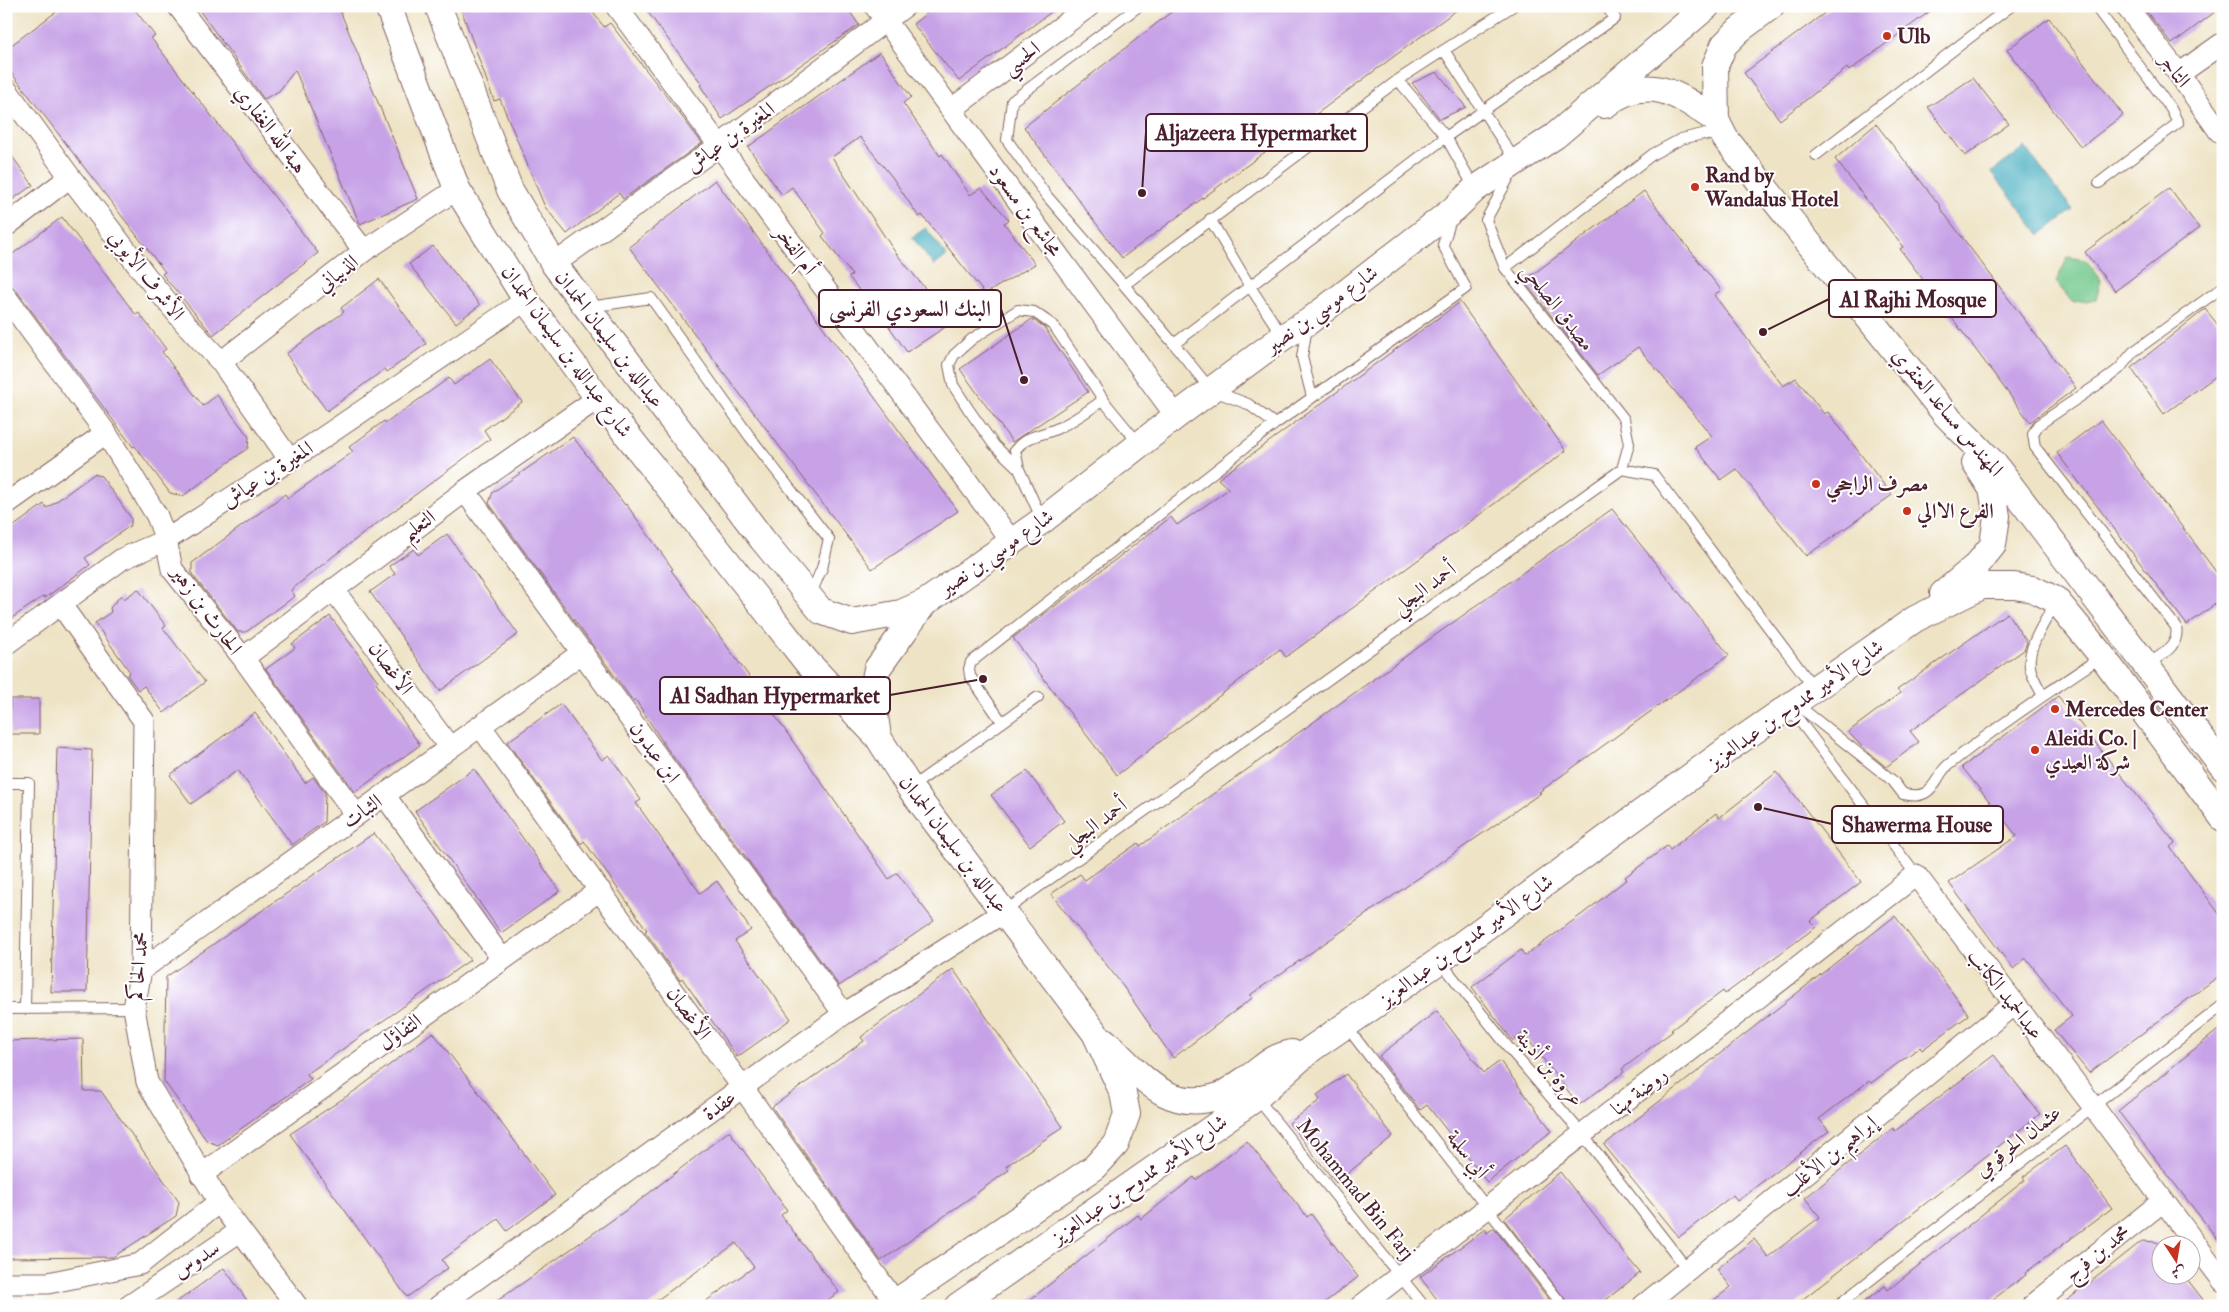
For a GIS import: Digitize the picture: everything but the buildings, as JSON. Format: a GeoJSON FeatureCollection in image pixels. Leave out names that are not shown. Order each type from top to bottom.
{"type":"FeatureCollection","features":[{"type":"Feature","properties":{"kind":"street","name":"هبة الله الغفاري"},"geometry":{"type":"LineString","coordinates":[[178,6],[364,251]]}},
{"type":"Feature","properties":{"kind":"street","name":"شارع عبدالله بن سليمان الحمدان"},"geometry":{"type":"LineString","coordinates":[[388,6],[457,189],[526,300],[598,398],[806,661]]}},
{"type":"Feature","properties":{"kind":"street","name":"عبدالله بن سليمان الحمدان"},"geometry":{"type":"LineString","coordinates":[[438,6],[510,190],[554,264],[762,539],[821,611],[852,622],[902,613],[926,602]]}},
{"type":"Feature","properties":{"kind":"street","name":"أم الفخر"},"geometry":{"type":"LineString","coordinates":[[616,6],[1012,542]]}},
{"type":"Feature","properties":{"kind":"street","name":"المغيرة بن عياش"},"geometry":{"type":"LineString","coordinates":[[554,264],[720,145],[881,13],[904,6]]}},
{"type":"Feature","properties":{"kind":"street","name":"الحسي"},"geometry":{"type":"LineString","coordinates":[[952,109],[1089,6]]}},
{"type":"Feature","properties":{"kind":"street"},"geometry":{"type":"LineString","coordinates":[[1720,129],[1715,66],[1724,45],[1739,30],[1771,6]]}},
{"type":"Feature","properties":{"kind":"street","name":"التاجر"},"geometry":{"type":"LineString","coordinates":[[2126,6],[2179,74],[2219,131],[2223,133]]}},
{"type":"Feature","properties":{"kind":"street","name":"شارع موسي بن نصير"},"geometry":{"type":"LineString","coordinates":[[926,602],[1043,520],[1176,416],[1283,337],[1308,322],[1454,209],[1475,189],[1555,136],[1693,10]]}},
{"type":"Feature","properties":{"kind":"street","name":"مجاشع بن مسعود"},"geometry":{"type":"LineString","coordinates":[[881,13],[1176,416]]}},
{"type":"Feature","properties":{"kind":"street"},"geometry":{"type":"LineString","coordinates":[[2179,74],[2223,43]]}},
{"type":"Feature","properties":{"kind":"street","name":"المهندس مساعد العنقري"},"geometry":{"type":"LineString","coordinates":[[1555,136],[1617,95],[1643,89],[1660,88],[1682,97],[1720,129],[1946,415],[1994,464],[2223,767]]}},
{"type":"Feature","properties":{"kind":"street","name":"الأشرف الأيوبي"},"geometry":{"type":"LineString","coordinates":[[6,89],[70,177],[184,322],[221,362],[290,460]]}},
{"type":"Feature","properties":{"kind":"street"},"geometry":{"type":"LineString","coordinates":[[6,226],[70,177]]}},
{"type":"Feature","properties":{"kind":"street","name":"الذبياني"},"geometry":{"type":"LineString","coordinates":[[221,362],[364,251],[457,189]]}},
{"type":"Feature","properties":{"kind":"street","name":"الحارث بن زهير"},"geometry":{"type":"LineString","coordinates":[[6,297],[106,433],[158,516],[166,540],[172,569],[243,658],[356,816]]}},
{"type":"Feature","properties":{"kind":"street","name":"المغيرة بن عياش"},"geometry":{"type":"LineString","coordinates":[[6,644],[122,559],[166,540],[290,460],[526,300]]}},
{"type":"Feature","properties":{"kind":"street","name":"التعليم"},"geometry":{"type":"LineString","coordinates":[[243,658],[465,491],[598,398]]}},
{"type":"Feature","properties":{"kind":"street"},"geometry":{"type":"LineString","coordinates":[[1915,619],[1977,565],[1993,545],[1997,516],[1992,489],[1946,415]]}},
{"type":"Feature","properties":{"kind":"street"},"geometry":{"type":"LineString","coordinates":[[8,499],[106,433]]}},
{"type":"Feature","properties":{"kind":"street","name":"ابن عبدون"},"geometry":{"type":"LineString","coordinates":[[465,491],[844,1014]]}},
{"type":"Feature","properties":{"kind":"street","name":"شارع الأمير ممدوح بن عبدالعزيز"},"geometry":{"type":"LineString","coordinates":[[958,1306],[1257,1097],[1310,1049],[1439,961],[1735,744],[1915,619],[1982,586],[2023,588],[2056,600]]}},
{"type":"Feature","properties":{"kind":"street","name":"الأغصان"},"geometry":{"type":"LineString","coordinates":[[333,589],[450,748]]}},
{"type":"Feature","properties":{"kind":"street"},"geometry":{"type":"LineString","coordinates":[[2056,600],[2102,656],[2223,818]]}},
{"type":"Feature","properties":{"kind":"street"},"geometry":{"type":"LineString","coordinates":[[878,737],[872,695],[877,670],[926,602]]}},
{"type":"Feature","properties":{"kind":"street","name":"محمد الحاكم"},"geometry":{"type":"LineString","coordinates":[[61,605],[144,721],[141,970],[134,1008],[147,1082],[201,1175],[219,1202],[298,1306]]}},
{"type":"Feature","properties":{"kind":"street","name":"الثبات"},"geometry":{"type":"LineString","coordinates":[[141,970],[583,652]]}},
{"type":"Feature","properties":{"kind":"street","name":"عبدالله بن سليمان الحمدان"},"geometry":{"type":"LineString","coordinates":[[806,661],[878,737],[910,788],[1095,1034]]}},
{"type":"Feature","properties":{"kind":"street","name":"الأغصان"},"geometry":{"type":"LineString","coordinates":[[481,726],[743,1088],[892,1304]]}},
{"type":"Feature","properties":{"kind":"street"},"geometry":{"type":"LineString","coordinates":[[385,796],[502,959]]}},
{"type":"Feature","properties":{"kind":"street","name":"عبدالحميد الكاتب"},"geometry":{"type":"LineString","coordinates":[[1916,875],[2093,1106],[2223,1281]]}},
{"type":"Feature","properties":{"kind":"street","name":"روضة مهنا"},"geometry":{"type":"LineString","coordinates":[[1361,1306],[1916,875]]}},
{"type":"Feature","properties":{"kind":"street","name":"التفاؤل"},"geometry":{"type":"LineString","coordinates":[[201,1175],[600,890]]}},
{"type":"Feature","properties":{"kind":"street","name":"عقدة"},"geometry":{"type":"LineString","coordinates":[[439,1306],[844,1014],[1004,912]]}},
{"type":"Feature","properties":{"kind":"street","name":"إبراهيم بن الأغلب"},"geometry":{"type":"LineString","coordinates":[[1643,1306],[2014,1004]]}},
{"type":"Feature","properties":{"kind":"street"},"geometry":{"type":"LineString","coordinates":[[1095,1034],[1126,1060],[1150,1086],[1180,1100],[1216,1097],[1253,1075],[1276,1056],[1310,1049]]}},
{"type":"Feature","properties":{"kind":"street","name":"شارع الأمير ممدوح بن عبدالعزيز"},"geometry":{"type":"LineString","coordinates":[[892,1304],[1096,1166],[1116,1144],[1127,1114],[1123,1093],[1095,1034]]}},
{"type":"Feature","properties":{"kind":"street","name":"محمد بن فرج"},"geometry":{"type":"LineString","coordinates":[[2032,1306],[2163,1201]]}},
{"type":"Feature","properties":{"kind":"street"},"geometry":{"type":"LineString","coordinates":[[6,1282],[48,1283],[140,1264],[219,1202]]}},
{"type":"Feature","properties":{"kind":"street","name":"سدوس"},"geometry":{"type":"LineString","coordinates":[[129,1306],[240,1231]]}},
{"type":"Feature","properties":{"kind":"lane"},"geometry":{"type":"LineString","coordinates":[[1139,6],[1012,101],[1007,140],[1046,195],[1211,390],[1248,404],[1275,424]]}},
{"type":"Feature","properties":{"kind":"lane"},"geometry":{"type":"LineString","coordinates":[[1124,285],[1398,80],[1513,6]]}},
{"type":"Feature","properties":{"kind":"lane"},"geometry":{"type":"LineString","coordinates":[[1174,344],[1249,285],[1484,108],[1615,18],[1606,6]]}},
{"type":"Feature","properties":{"kind":"lane"},"geometry":{"type":"LineString","coordinates":[[1816,155],[2011,6]]}},
{"type":"Feature","properties":{"kind":"lane"},"geometry":{"type":"LineString","coordinates":[[2095,6],[2178,123],[2098,183]]}},
{"type":"Feature","properties":{"kind":"lane"},"geometry":{"type":"LineString","coordinates":[[1444,50],[1484,108],[1517,162]]}},
{"type":"Feature","properties":{"kind":"lane"},"geometry":{"type":"LineString","coordinates":[[1398,80],[1446,137],[1475,189]]}},
{"type":"Feature","properties":{"kind":"lane"},"geometry":{"type":"LineString","coordinates":[[1504,268],[1653,154],[1681,138],[1720,129]]}},
{"type":"Feature","properties":{"kind":"lane","name":"مصدق الصلحي"},"geometry":{"type":"LineString","coordinates":[[1517,162],[1486,220],[1504,268],[1624,419],[1629,444],[1622,470]]}},
{"type":"Feature","properties":{"kind":"lane"},"geometry":{"type":"LineString","coordinates":[[1002,722],[970,676],[971,662],[1312,396],[1466,288],[1443,245],[1454,209]]}},
{"type":"Feature","properties":{"kind":"lane"},"geometry":{"type":"LineString","coordinates":[[1210,219],[1249,285],[1283,337]]}},
{"type":"Feature","properties":{"kind":"lane"},"geometry":{"type":"LineString","coordinates":[[2145,666],[2175,645],[2178,638],[2176,628],[2035,448],[2033,434],[2038,425],[2106,380],[2119,369],[2133,352],[2223,287]]}},
{"type":"Feature","properties":{"kind":"lane"},"geometry":{"type":"LineString","coordinates":[[586,308],[651,298],[750,437],[829,539],[822,568],[810,597]]}},
{"type":"Feature","properties":{"kind":"lane"},"geometry":{"type":"LineString","coordinates":[[1020,469],[994,445],[954,385],[950,364],[954,355],[972,339],[1018,310],[1034,312],[1054,326],[1103,400],[1140,445]]}},
{"type":"Feature","properties":{"kind":"lane"},"geometry":{"type":"LineString","coordinates":[[1308,322],[1302,357],[1312,396]]}},
{"type":"Feature","properties":{"kind":"lane"},"geometry":{"type":"LineString","coordinates":[[1043,520],[1020,469],[1015,450],[1023,440],[1055,430],[1081,417],[1103,400]]}},
{"type":"Feature","properties":{"kind":"lane"},"geometry":{"type":"LineString","coordinates":[[1622,470],[1654,475],[1800,700],[1893,781],[1903,794],[1914,796],[1932,788],[1945,768],[2043,696],[2102,656]]}},
{"type":"Feature","properties":{"kind":"lane","name":"أحمد البجلي"},"geometry":{"type":"LineString","coordinates":[[1004,912],[1622,470]]}},
{"type":"Feature","properties":{"kind":"lane"},"geometry":{"type":"LineString","coordinates":[[2043,696],[2031,671],[2029,661],[2056,600]]}},
{"type":"Feature","properties":{"kind":"lane"},"geometry":{"type":"LineString","coordinates":[[910,788],[1038,697]]}},
{"type":"Feature","properties":{"kind":"lane","name":"عبدالحميد الكاتب"},"geometry":{"type":"LineString","coordinates":[[1800,700],[1916,875]]}},
{"type":"Feature","properties":{"kind":"lane"},"geometry":{"type":"LineString","coordinates":[[6,783],[29,783],[26,1009]]}},
{"type":"Feature","properties":{"kind":"lane","name":"عروة بن أذينة"},"geometry":{"type":"LineString","coordinates":[[1439,961],[1508,1047],[1583,1135],[1688,1270]]}},
{"type":"Feature","properties":{"kind":"lane","name":"عثمان الحرقومي"},"geometry":{"type":"LineString","coordinates":[[1837,1306],[2223,1005]]}},
{"type":"Feature","properties":{"kind":"lane"},"geometry":{"type":"LineString","coordinates":[[6,1009],[134,1008]]}},
{"type":"Feature","properties":{"kind":"lane","name":"أبي سلمة"},"geometry":{"type":"LineString","coordinates":[[1345,1025],[1562,1306]]}},
{"type":"Feature","properties":{"kind":"lane","name":"Mohammad Bin Farj"},"geometry":{"type":"LineString","coordinates":[[1257,1097],[1401,1274],[1424,1306]]}},
{"type":"Feature","properties":{"kind":"green space"},"geometry":{"type":"Polygon","coordinates":[[[2068,257],[2086,260],[2101,280],[2096,300],[2072,302],[2056,282],[2068,257]]]}},
{"type":"Feature","properties":{"kind":"water"},"geometry":{"type":"Polygon","coordinates":[[[2025,147],[2073,210],[2040,235],[1992,172],[2025,147]]]}},
{"type":"Feature","properties":{"kind":"water"},"geometry":{"type":"Polygon","coordinates":[[[926,228],[947,256],[934,266],[912,237],[926,228]]]}},
{"type":"Feature","properties":{"kind":"place","name":"Ulb"},"geometry":{"type":"Point","coordinates":[1887,36]}},
{"type":"Feature","properties":{"kind":"place","name":"Rand by Wandalus Hotel"},"geometry":{"type":"Point","coordinates":[1695,187]}},
{"type":"Feature","properties":{"kind":"place","name":"Aljazeera Hypermarket"},"geometry":{"type":"Point","coordinates":[1142,193]}},
{"type":"Feature","properties":{"kind":"place","name":"Al Rajhi Mosque"},"geometry":{"type":"Point","coordinates":[1763,332]}},
{"type":"Feature","properties":{"kind":"place","name":"البنك السعودي الفرنسي"},"geometry":{"type":"Point","coordinates":[1024,380]}},
{"type":"Feature","properties":{"kind":"place","name":"مصرف الراجحي"},"geometry":{"type":"Point","coordinates":[1816,484]}},
{"type":"Feature","properties":{"kind":"place","name":"الفرع الاالي"},"geometry":{"type":"Point","coordinates":[1907,511]}},
{"type":"Feature","properties":{"kind":"place","name":"Al Sadhan Hypermarket"},"geometry":{"type":"Point","coordinates":[983,679]}},
{"type":"Feature","properties":{"kind":"place","name":"Mercedes Center"},"geometry":{"type":"Point","coordinates":[2055,709]}},
{"type":"Feature","properties":{"kind":"place","name":"Aleidi Co. | شركة العيدي"},"geometry":{"type":"Point","coordinates":[2035,750]}},
{"type":"Feature","properties":{"kind":"place","name":"Shawerma House"},"geometry":{"type":"Point","coordinates":[1758,807]}}]}
